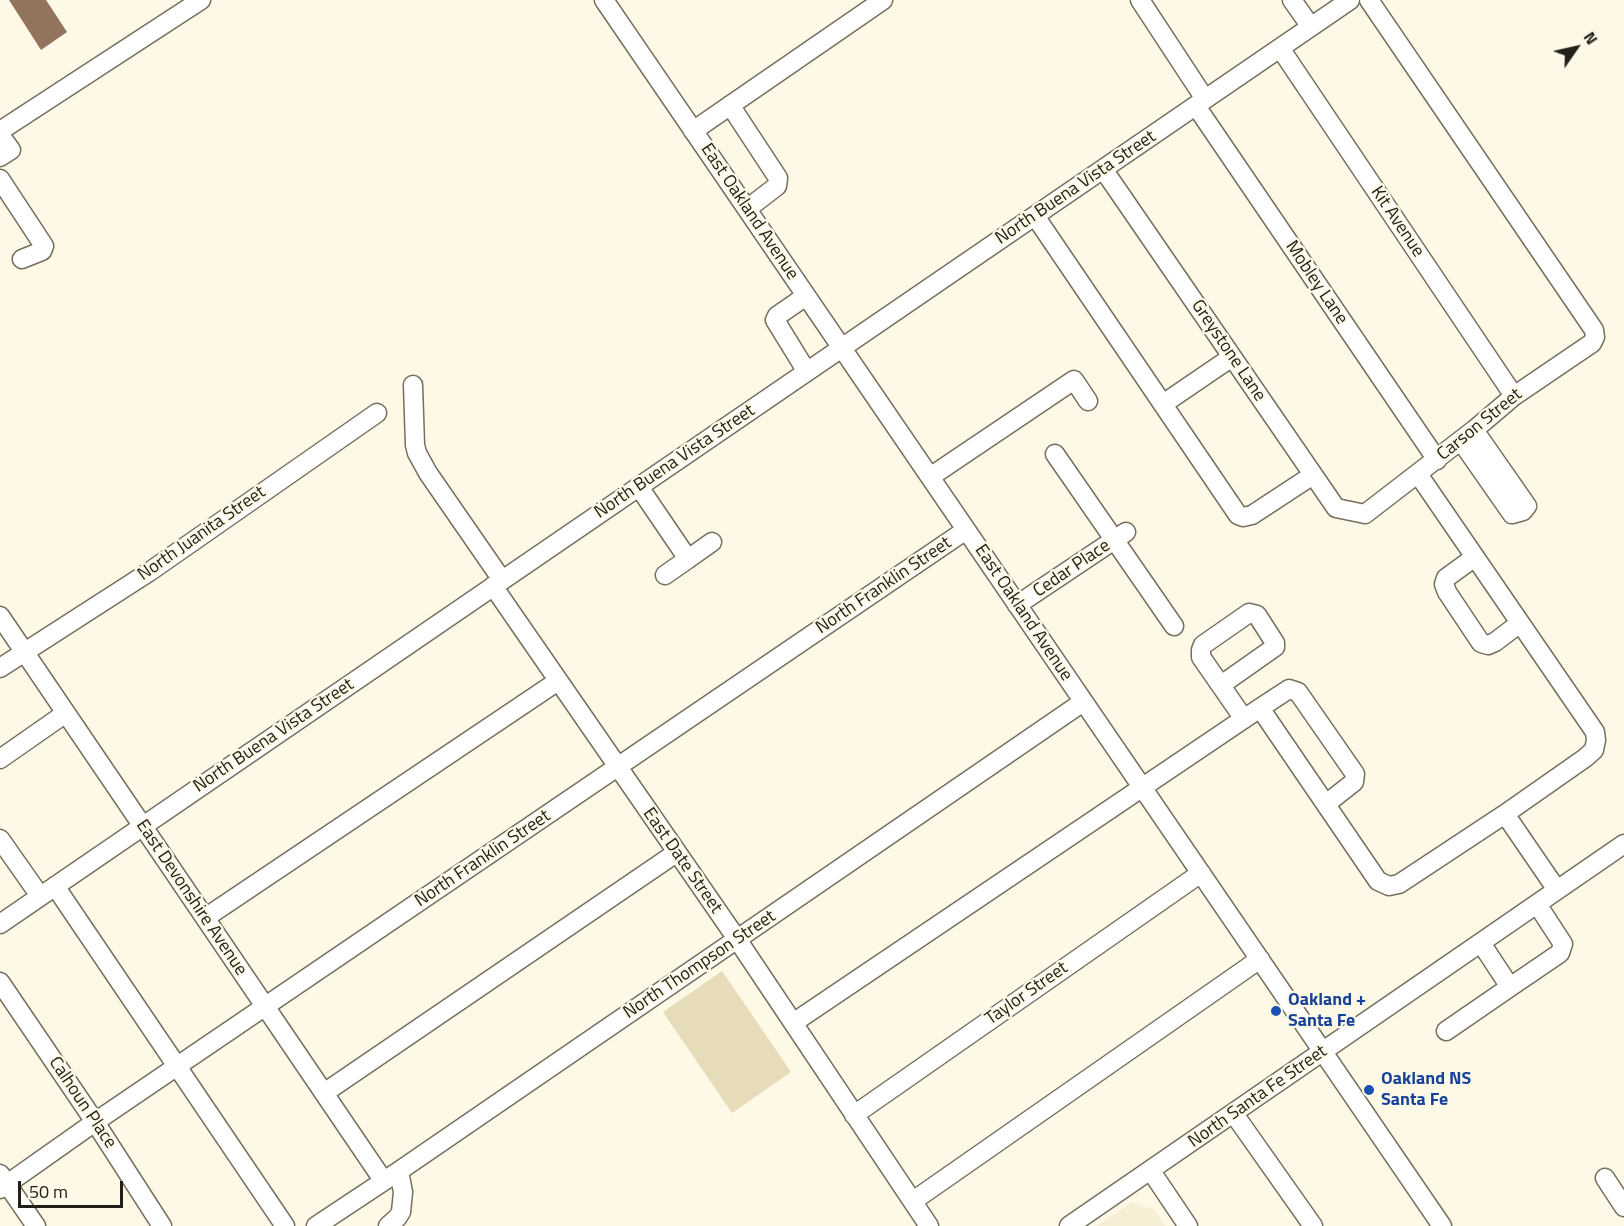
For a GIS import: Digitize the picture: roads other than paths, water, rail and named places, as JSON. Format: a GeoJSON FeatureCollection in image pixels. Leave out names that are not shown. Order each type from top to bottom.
{"type":"FeatureCollection","features":[{"type":"Feature","properties":{"kind":"street"},"geometry":{"type":"LineString","coordinates":[[5,153],[0,133],[201,0]]}},
{"type":"Feature","properties":{"kind":"street","name":"East Oakland Avenue"},"geometry":{"type":"LineString","coordinates":[[604,0],[1442,1226]]}},
{"type":"Feature","properties":{"kind":"street"},"geometry":{"type":"LineString","coordinates":[[693,131],[883,0]]}},
{"type":"Feature","properties":{"kind":"street","name":"Mobley Lane"},"geometry":{"type":"LineString","coordinates":[[1140,0],[1201,103],[1437,460]]}},
{"type":"Feature","properties":{"kind":"street"},"geometry":{"type":"LineString","coordinates":[[1294,0],[1311,27]]}},
{"type":"Feature","properties":{"kind":"street","name":"North Buena Vista Street"},"geometry":{"type":"LineString","coordinates":[[0,924],[1350,0]]}},
{"type":"Feature","properties":{"kind":"street","name":"Carson Street"},"geometry":{"type":"LineString","coordinates":[[1365,514],[1437,460],[1514,396],[1592,343],[1595,337],[1594,330],[1369,0]]}},
{"type":"Feature","properties":{"kind":"street","name":"Kit Avenue"},"geometry":{"type":"LineString","coordinates":[[1280,48],[1514,396]]}},
{"type":"Feature","properties":{"kind":"street"},"geometry":{"type":"LineString","coordinates":[[730,105],[778,178],[777,186],[747,209]]}},
{"type":"Feature","properties":{"kind":"street","name":"Greystone Lane"},"geometry":{"type":"LineString","coordinates":[[1103,169],[1336,508],[1365,514]]}},
{"type":"Feature","properties":{"kind":"street"},"geometry":{"type":"LineString","coordinates":[[3,190],[44,246],[42,251],[22,260]]}},
{"type":"Feature","properties":{"kind":"street"},"geometry":{"type":"LineString","coordinates":[[1035,216],[1238,515],[1243,518],[1252,515],[1313,475]]}},
{"type":"Feature","properties":{"kind":"street"},"geometry":{"type":"LineString","coordinates":[[806,296],[777,315],[775,320],[807,372]]}},
{"type":"Feature","properties":{"kind":"street"},"geometry":{"type":"LineString","coordinates":[[1163,404],[1232,357]]}},
{"type":"Feature","properties":{"kind":"street"},"geometry":{"type":"LineString","coordinates":[[930,477],[1074,380],[1088,401]]}},
{"type":"Feature","properties":{"kind":"street","name":"East Date Street"},"geometry":{"type":"LineString","coordinates":[[413,385],[415,445],[428,473],[558,681],[616,768],[737,939],[929,1226]]}},
{"type":"Feature","properties":{"kind":"street","name":"North Juanita Street"},"geometry":{"type":"LineString","coordinates":[[0,668],[149,572],[377,413]]}},
{"type":"Feature","properties":{"kind":"street"},"geometry":{"type":"LineString","coordinates":[[1055,454],[1121,536],[1174,626]]}},
{"type":"Feature","properties":{"kind":"street"},"geometry":{"type":"LineString","coordinates":[[1260,708],[1378,880],[1389,886],[1399,884],[1505,814],[1594,750],[1595,732],[1418,474]]}},
{"type":"Feature","properties":{"kind":"street"},"geometry":{"type":"LineString","coordinates":[[639,487],[688,559]]}},
{"type":"Feature","properties":{"kind":"street","name":"North Franklin Street"},"geometry":{"type":"LineString","coordinates":[[2,1182],[266,1008],[966,530]]}},
{"type":"Feature","properties":{"kind":"street","name":"Cedar Place"},"geometry":{"type":"LineString","coordinates":[[1017,605],[1121,536]]}},
{"type":"Feature","properties":{"kind":"street"},"geometry":{"type":"LineString","coordinates":[[665,575],[712,542]]}},
{"type":"Feature","properties":{"kind":"street"},"geometry":{"type":"LineString","coordinates":[[1475,558],[1446,578],[1444,584],[1481,643],[1488,645],[1495,642],[1520,623]]}},
{"type":"Feature","properties":{"kind":"street","name":"East Devonshire Avenue"},"geometry":{"type":"LineString","coordinates":[[0,616],[383,1180]]}},
{"type":"Feature","properties":{"kind":"street"},"geometry":{"type":"LineString","coordinates":[[204,918],[558,681]]}},
{"type":"Feature","properties":{"kind":"street"},"geometry":{"type":"LineString","coordinates":[[1221,685],[1244,719]]}},
{"type":"Feature","properties":{"kind":"street"},"geometry":{"type":"LineString","coordinates":[[793,1023],[1289,689],[1299,692],[1355,774],[1354,782],[1326,804]]}},
{"type":"Feature","properties":{"kind":"street","name":"North Thompson Street"},"geometry":{"type":"LineString","coordinates":[[316,1226],[1083,702]]}},
{"type":"Feature","properties":{"kind":"street"},"geometry":{"type":"LineString","coordinates":[[0,759],[66,713]]}},
{"type":"Feature","properties":{"kind":"street"},"geometry":{"type":"LineString","coordinates":[[1505,814],[1557,890]]}},
{"type":"Feature","properties":{"kind":"street"},"geometry":{"type":"LineString","coordinates":[[0,839],[48,891],[178,1067],[285,1226]]}},
{"type":"Feature","properties":{"kind":"street","name":"North Santa Fe Street"},"geometry":{"type":"LineString","coordinates":[[1069,1226],[1624,844]]}},
{"type":"Feature","properties":{"kind":"street"},"geometry":{"type":"LineString","coordinates":[[324,1094],[676,853]]}},
{"type":"Feature","properties":{"kind":"street","name":"Taylor Street"},"geometry":{"type":"LineString","coordinates":[[854,1114],[1201,873]]}},
{"type":"Feature","properties":{"kind":"street"},"geometry":{"type":"LineString","coordinates":[[1446,1032],[1560,953],[1563,944],[1537,904]]}},
{"type":"Feature","properties":{"kind":"street"},"geometry":{"type":"LineString","coordinates":[[1481,943],[1510,987]]}},
{"type":"Feature","properties":{"kind":"street"},"geometry":{"type":"LineString","coordinates":[[913,1202],[1260,959]]}},
{"type":"Feature","properties":{"kind":"street","name":"Calhoun Place"},"geometry":{"type":"LineString","coordinates":[[0,981],[162,1226]]}},
{"type":"Feature","properties":{"kind":"street"},"geometry":{"type":"LineString","coordinates":[[1234,1114],[1313,1226]]}},
{"type":"Feature","properties":{"kind":"street"},"geometry":{"type":"LineString","coordinates":[[388,1226],[401,1212],[403,1192],[399,1171]]}},
{"type":"Feature","properties":{"kind":"street"},"geometry":{"type":"LineString","coordinates":[[1151,1171],[1188,1226]]}},
{"type":"Feature","properties":{"kind":"street"},"geometry":{"type":"LineString","coordinates":[[1605,1178],[1624,1207]]}},
{"type":"Feature","properties":{"kind":"street"},"geometry":{"type":"LineString","coordinates":[[2,1182],[36,1226]]}},
{"type":"Feature","properties":{"kind":"place","name":"Oakland + Santa Fe"},"geometry":{"type":"Point","coordinates":[1276,1011]}},
{"type":"Feature","properties":{"kind":"place","name":"Oakland NS Santa Fe"},"geometry":{"type":"Point","coordinates":[1369,1090]}}]}
